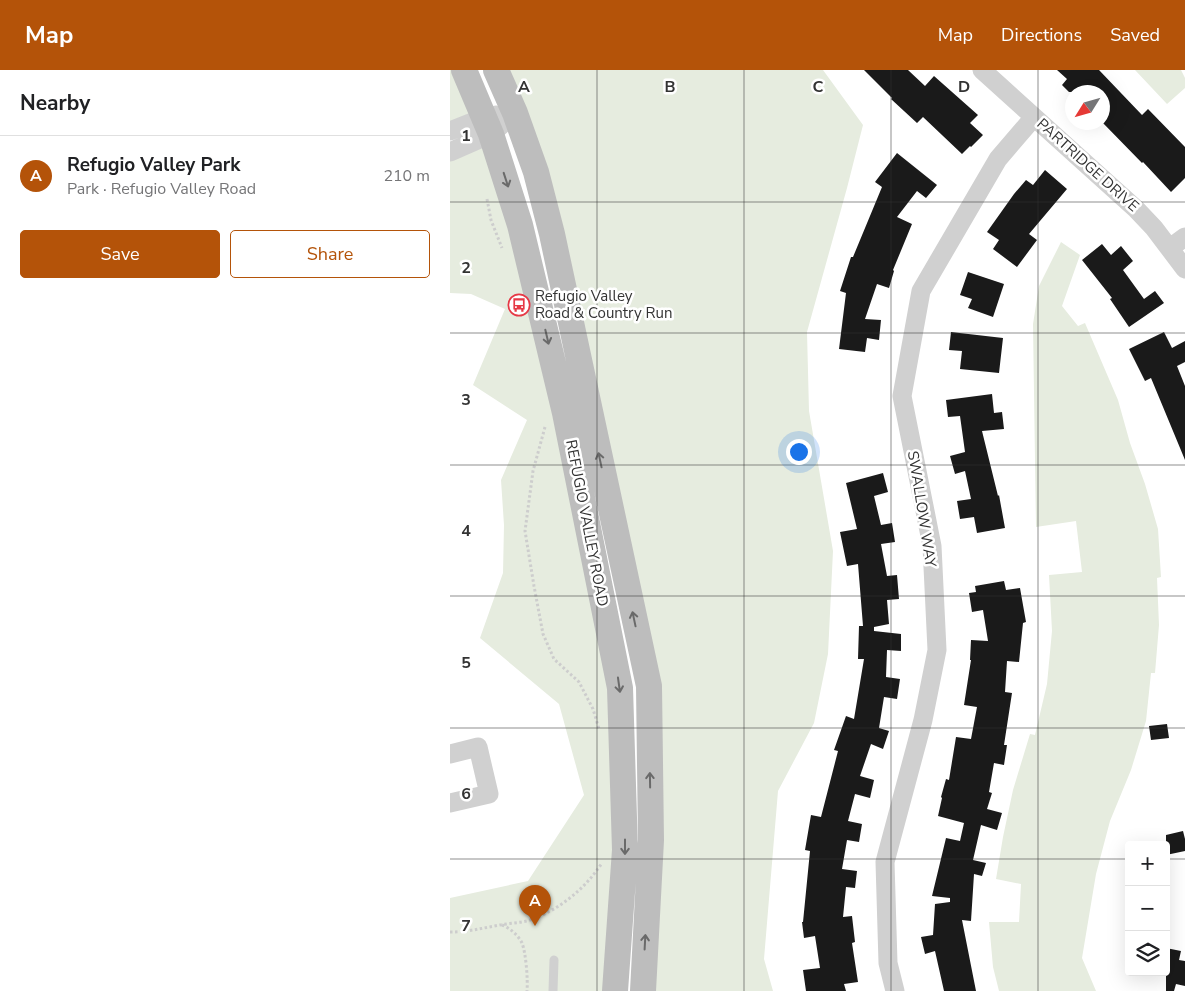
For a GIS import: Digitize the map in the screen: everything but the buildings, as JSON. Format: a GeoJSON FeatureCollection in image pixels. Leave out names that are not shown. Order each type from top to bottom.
{"type":"FeatureCollection","features":[{"type":"Feature","properties":{"kind":"street","name":"REFUGIO VALLEY ROAD"},"geometry":{"type":"LineString","coordinates":[[464,70],[488,125],[520,225],[565,413],[620,688],[625,850],[614,991]]}},
{"type":"Feature","properties":{"kind":"street","name":"REFUGIO VALLEY ROAD"},"geometry":{"type":"LineString","coordinates":[[496,70],[515,113],[536,172],[552,234],[649,686],[651,840],[643,991]]}},
{"type":"Feature","properties":{"kind":"street","name":"PARTRIDGE DRIVE"},"geometry":{"type":"LineString","coordinates":[[982,70],[1136,209],[1154,228],[1185,269]]}},
{"type":"Feature","properties":{"kind":"street"},"geometry":{"type":"LineString","coordinates":[[450,152],[488,125],[515,113]]}},
{"type":"Feature","properties":{"kind":"street","name":"SWALLOW WAY"},"geometry":{"type":"LineString","coordinates":[[895,991],[888,963],[885,862],[923,720],[937,650],[932,546],[902,396],[921,291],[998,158],[1034,117]]}},
{"type":"Feature","properties":{"kind":"street"},"geometry":{"type":"LineString","coordinates":[[450,132],[488,125]]}},
{"type":"Feature","properties":{"kind":"street"},"geometry":{"type":"LineString","coordinates":[[1170,248],[1185,237]]}},
{"type":"Feature","properties":{"kind":"street"},"geometry":{"type":"LineString","coordinates":[[450,754],[478,747],[489,794],[450,803]]}},
{"type":"Feature","properties":{"kind":"lane"},"geometry":{"type":"LineString","coordinates":[[553,991],[554,960]]}},
{"type":"Feature","properties":{"kind":"path"},"geometry":{"type":"LineString","coordinates":[[486,191],[491,220],[504,253]]}},
{"type":"Feature","properties":{"kind":"path"},"geometry":{"type":"LineString","coordinates":[[546,424],[533,472],[525,531],[534,586],[543,634],[554,658],[579,682],[593,710],[601,737]]}},
{"type":"Feature","properties":{"kind":"path"},"geometry":{"type":"LineString","coordinates":[[450,932],[474,930],[528,920],[547,913],[565,902],[593,876],[607,856]]}},
{"type":"Feature","properties":{"kind":"path"},"geometry":{"type":"LineString","coordinates":[[501,924],[516,934],[523,944],[528,991]]}},
{"type":"Feature","properties":{"kind":"shaded area"},"geometry":{"type":"Polygon","coordinates":[[[450,70],[463,70],[485,117],[450,131],[450,70]]]}},
{"type":"Feature","properties":{"kind":"shaded area"},"geometry":{"type":"Polygon","coordinates":[[[496,70],[823,70],[863,125],[807,332],[809,411],[833,551],[828,654],[814,723],[778,791],[764,959],[773,991],[643,991],[649,686],[552,234],[496,70]]]}},
{"type":"Feature","properties":{"kind":"shaded area"},"geometry":{"type":"Polygon","coordinates":[[[1135,70],[1181,70],[1185,78],[1185,88],[1167,104],[1135,70]]]}},
{"type":"Feature","properties":{"kind":"shaded area"},"geometry":{"type":"Polygon","coordinates":[[[491,134],[620,688],[615,991],[450,991],[450,898],[528,881],[584,795],[559,704],[480,638],[503,573],[504,525],[501,480],[527,420],[473,385],[505,309],[471,294],[450,293],[450,152],[491,134]]]}},
{"type":"Feature","properties":{"kind":"shaded area"},"geometry":{"type":"Polygon","coordinates":[[[1061,242],[1080,255],[1062,306],[1078,326],[1085,323],[1118,400],[1158,529],[1161,577],[1157,578],[1159,625],[1155,673],[1151,673],[1146,721],[1131,770],[1110,821],[1096,874],[1082,958],[1096,991],[999,991],[993,967],[989,922],[1019,922],[1021,884],[996,879],[1013,790],[1030,734],[1035,735],[1047,684],[1052,631],[1049,575],[1082,572],[1076,521],[1036,527],[1033,324],[1039,286],[1061,242]]]}},
{"type":"Feature","properties":{"kind":"place","name":"Refugio Valley Road & Country Run"},"geometry":{"type":"Point","coordinates":[519,305]}},
{"type":"Feature","properties":{"kind":"place","name":"Refugio Valley Park"},"geometry":{"type":"Point","coordinates":[535,926]}}]}
